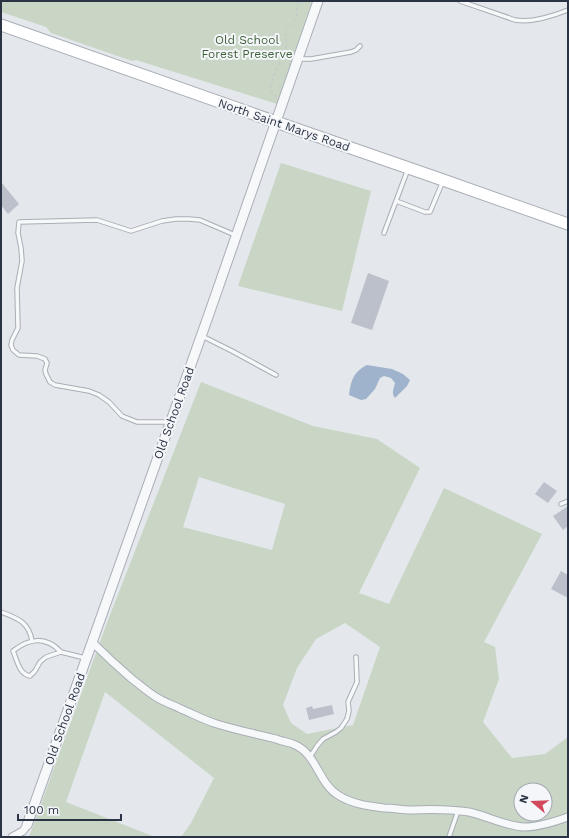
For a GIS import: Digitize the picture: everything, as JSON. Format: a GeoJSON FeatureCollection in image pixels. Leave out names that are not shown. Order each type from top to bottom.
{"type":"FeatureCollection","features":[{"type":"Feature","properties":{"kind":"main road","name":"North Saint Marys Road"},"geometry":{"type":"LineString","coordinates":[[1,25],[568,224]]}},
{"type":"Feature","properties":{"kind":"street","name":"Old School Road"},"geometry":{"type":"LineString","coordinates":[[28,825],[318,1]]}},
{"type":"Feature","properties":{"kind":"street"},"geometry":{"type":"LineString","coordinates":[[92,642],[110,660],[157,698],[216,724],[294,744],[310,757],[319,774],[331,790],[346,800],[368,806],[410,810],[428,809],[458,811],[523,827],[551,823],[568,817]]}},
{"type":"Feature","properties":{"kind":"street"},"geometry":{"type":"LineString","coordinates":[[12,837],[23,831],[28,825]]}},
{"type":"Feature","properties":{"kind":"lane"},"geometry":{"type":"LineString","coordinates":[[460,1],[520,21],[536,20],[568,10]]}},
{"type":"Feature","properties":{"kind":"lane"},"geometry":{"type":"LineString","coordinates":[[298,60],[351,52],[360,46]]}},
{"type":"Feature","properties":{"kind":"lane"},"geometry":{"type":"LineString","coordinates":[[384,233],[408,168]]}},
{"type":"Feature","properties":{"kind":"lane"},"geometry":{"type":"LineString","coordinates":[[396,201],[424,212],[430,212],[443,180]]}},
{"type":"Feature","properties":{"kind":"lane"},"geometry":{"type":"LineString","coordinates":[[170,422],[137,422],[122,416],[100,395],[89,391],[55,385],[50,382],[45,370],[47,363],[46,359],[37,356],[19,355],[13,350],[11,345],[12,340],[18,328],[17,288],[22,261],[18,233],[19,222],[97,220],[131,231],[162,221],[189,219],[200,220],[236,236]]}},
{"type":"Feature","properties":{"kind":"lane"},"geometry":{"type":"LineString","coordinates":[[201,336],[276,375]]}},
{"type":"Feature","properties":{"kind":"lane"},"geometry":{"type":"LineString","coordinates":[[562,504],[568,501]]}},
{"type":"Feature","properties":{"kind":"lane"},"geometry":{"type":"LineString","coordinates":[[1,612],[14,617],[25,625],[31,634],[32,641]]}},
{"type":"Feature","properties":{"kind":"lane"},"geometry":{"type":"LineString","coordinates":[[61,652],[58,648],[47,642],[38,640],[18,646],[13,651],[20,670],[25,675],[30,676],[35,672],[40,662],[46,657],[61,652],[86,658]]}},
{"type":"Feature","properties":{"kind":"lane"},"geometry":{"type":"LineString","coordinates":[[310,757],[323,739],[341,728],[347,719],[349,711],[348,702],[357,682],[356,657]]}},
{"type":"Feature","properties":{"kind":"lane"},"geometry":{"type":"LineString","coordinates":[[449,837],[458,811]]}},
{"type":"Feature","properties":{"kind":"path"},"geometry":{"type":"LineString","coordinates":[[282,104],[272,93],[271,85],[286,49],[286,30],[296,19],[298,1]]}},
{"type":"Feature","properties":{"kind":"green space","name":"Old School Forest Preserve"},"geometry":{"type":"Polygon","coordinates":[[[1,1],[312,1],[277,104],[136,60],[132,61],[51,33],[46,27],[1,12],[1,1]]]}},
{"type":"Feature","properties":{"kind":"green space"},"geometry":{"type":"Polygon","coordinates":[[[281,163],[371,191],[342,311],[238,286],[281,163]]]}},
{"type":"Feature","properties":{"kind":"green space"},"geometry":{"type":"Polygon","coordinates":[[[201,382],[313,426],[377,439],[420,468],[359,593],[389,604],[444,488],[542,534],[484,642],[495,647],[499,679],[483,722],[512,758],[545,754],[568,737],[568,837],[181,837],[191,823],[214,778],[105,692],[66,802],[155,837],[29,837],[108,620],[201,382]],[[199,477],[183,527],[272,550],[285,504],[199,477]],[[345,623],[316,639],[297,668],[283,705],[291,723],[307,734],[353,725],[380,647],[345,623]]]}},
{"type":"Feature","properties":{"kind":"water"},"geometry":{"type":"Polygon","coordinates":[[[367,365],[392,369],[403,374],[410,380],[407,386],[395,398],[393,392],[395,383],[391,378],[384,376],[380,378],[375,389],[366,399],[361,400],[349,395],[354,377],[367,365]]]}},
{"type":"Feature","properties":{"kind":"building"},"geometry":{"type":"Polygon","coordinates":[[[1,182],[19,204],[8,214],[1,205],[1,182]]]}},
{"type":"Feature","properties":{"kind":"building"},"geometry":{"type":"Polygon","coordinates":[[[368,273],[389,281],[372,330],[351,323],[368,273]]]}},
{"type":"Feature","properties":{"kind":"building"},"geometry":{"type":"Polygon","coordinates":[[[544,482],[557,491],[548,503],[535,494],[544,482]]]}},
{"type":"Feature","properties":{"kind":"building"},"geometry":{"type":"Polygon","coordinates":[[[568,506],[568,526],[563,530],[553,516],[568,506]]]}},
{"type":"Feature","properties":{"kind":"building"},"geometry":{"type":"Polygon","coordinates":[[[561,571],[568,575],[568,598],[551,589],[561,571]]]}},
{"type":"Feature","properties":{"kind":"building"},"geometry":{"type":"Polygon","coordinates":[[[332,705],[334,714],[309,720],[306,708],[312,706],[313,709],[332,705]]]}}]}
